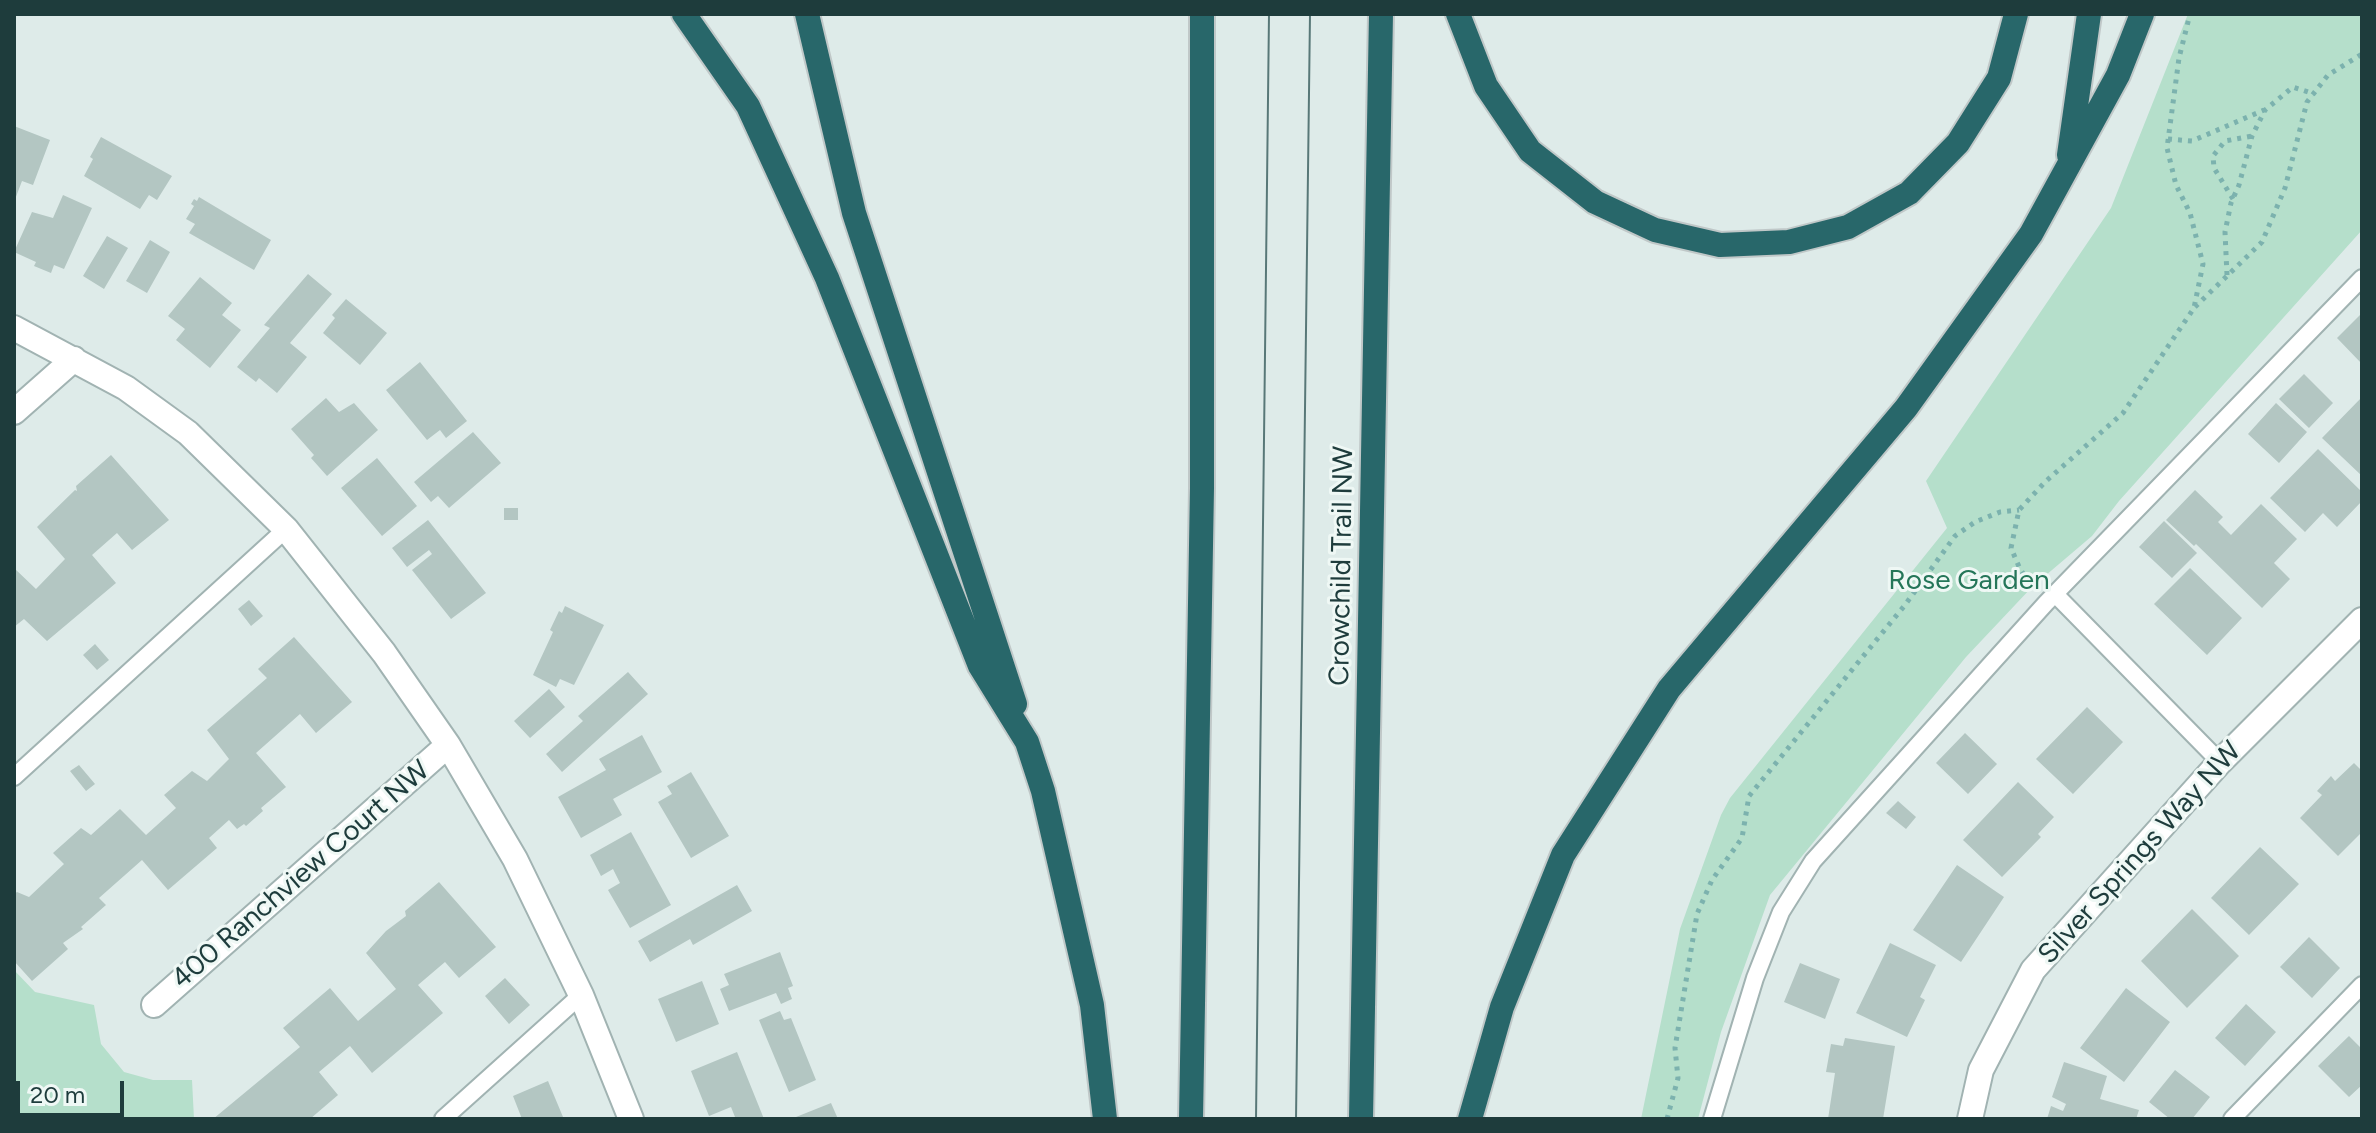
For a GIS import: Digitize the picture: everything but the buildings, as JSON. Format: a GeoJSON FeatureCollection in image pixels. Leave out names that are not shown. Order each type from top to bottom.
{"type":"FeatureCollection","features":[{"type":"Feature","properties":{"kind":"highway"},"geometry":{"type":"LineString","coordinates":[[684,14],[748,106],[827,278],[980,666],[1027,742]]}},
{"type":"Feature","properties":{"kind":"highway"},"geometry":{"type":"LineString","coordinates":[[807,14],[854,213],[1043,791],[1092,1005],[1105,1119]]}},
{"type":"Feature","properties":{"kind":"highway"},"geometry":{"type":"LineString","coordinates":[[1191,1119],[1202,488],[1202,14]]}},
{"type":"Feature","properties":{"kind":"highway","name":"Crowchild Trail NW"},"geometry":{"type":"LineString","coordinates":[[1361,1119],[1381,14]]}},
{"type":"Feature","properties":{"kind":"highway"},"geometry":{"type":"LineString","coordinates":[[1458,14],[1486,86],[1530,151],[1595,202],[1655,230],[1720,245],[1789,242],[1848,227],[1909,193],[1958,143],[1999,78],[2016,14]]}},
{"type":"Feature","properties":{"kind":"highway"},"geometry":{"type":"LineString","coordinates":[[2066,173],[2089,14]]}},
{"type":"Feature","properties":{"kind":"highway"},"geometry":{"type":"LineString","coordinates":[[1470,1119],[1502,1007],[1563,855],[1669,689],[1906,408],[2031,234],[2118,75],[2142,14]]}},
{"type":"Feature","properties":{"kind":"street"},"geometry":{"type":"LineString","coordinates":[[14,328],[126,388],[188,433],[286,529],[384,653],[448,745],[515,859],[581,995],[631,1119]]}},
{"type":"Feature","properties":{"kind":"street"},"geometry":{"type":"LineString","coordinates":[[14,412],[74,359]]}},
{"type":"Feature","properties":{"kind":"street","name":"Silver Springs Way NW"},"geometry":{"type":"LineString","coordinates":[[1970,1119],[1981,1070],[2033,970],[2220,762],[2362,620]]}},
{"type":"Feature","properties":{"kind":"street","name":"400 Ranchview Court NW"},"geometry":{"type":"LineString","coordinates":[[154,1005],[448,745]]}},
{"type":"Feature","properties":{"kind":"lane"},"geometry":{"type":"LineString","coordinates":[[1712,1119],[1755,978],[1781,912],[1813,861],[2050,598],[2362,278]]}},
{"type":"Feature","properties":{"kind":"lane"},"geometry":{"type":"LineString","coordinates":[[14,777],[286,529]]}},
{"type":"Feature","properties":{"kind":"lane"},"geometry":{"type":"LineString","coordinates":[[2050,598],[2220,762]]}},
{"type":"Feature","properties":{"kind":"lane"},"geometry":{"type":"LineString","coordinates":[[2232,1119],[2362,985]]}},
{"type":"Feature","properties":{"kind":"lane"},"geometry":{"type":"LineString","coordinates":[[443,1119],[581,995]]}},
{"type":"Feature","properties":{"kind":"path"},"geometry":{"type":"LineString","coordinates":[[2190,14],[2179,58],[2167,148],[2176,185],[2190,213],[2203,264],[2194,308]]}},
{"type":"Feature","properties":{"kind":"path"},"geometry":{"type":"LineString","coordinates":[[2050,598],[2020,569],[2011,548],[2019,510],[2045,482],[2123,413],[2194,308],[2262,242],[2285,188],[2307,102],[2328,75],[2362,54]]}},
{"type":"Feature","properties":{"kind":"path"},"geometry":{"type":"LineString","coordinates":[[2168,139],[2192,141],[2265,110],[2293,87],[2314,94]]}},
{"type":"Feature","properties":{"kind":"path"},"geometry":{"type":"LineString","coordinates":[[2227,276],[2225,232],[2252,136],[2265,110]]}},
{"type":"Feature","properties":{"kind":"path"},"geometry":{"type":"LineString","coordinates":[[2233,199],[2214,168],[2213,156],[2225,141],[2252,136]]}},
{"type":"Feature","properties":{"kind":"path"},"geometry":{"type":"LineString","coordinates":[[1667,1119],[1678,1078],[1675,1048],[1697,914],[1712,880],[1742,838],[1749,796],[1905,605],[1955,536],[1975,522],[2000,512],[2019,510]]}},
{"type":"Feature","properties":{"kind":"green space","name":"Rose Garden"},"geometry":{"type":"Polygon","coordinates":[[[2188,14],[2362,14],[2362,230],[2119,501],[2092,536],[2032,587],[1966,657],[1770,895],[1721,1032],[1698,1119],[1641,1119],[1680,929],[1721,815],[1730,798],[1947,528],[1926,481],[2111,208],[2188,14]]]}},
{"type":"Feature","properties":{"kind":"green space"},"geometry":{"type":"Polygon","coordinates":[[[14,970],[35,992],[94,1005],[101,1044],[124,1072],[153,1080],[192,1080],[194,1119],[14,1119],[14,970]]]}},
{"type":"Feature","properties":{"kind":"tram line"},"geometry":{"type":"LineString","coordinates":[[1256,1119],[1269,14]]}},
{"type":"Feature","properties":{"kind":"tram line"},"geometry":{"type":"LineString","coordinates":[[1296,1119],[1310,14]]}}]}
